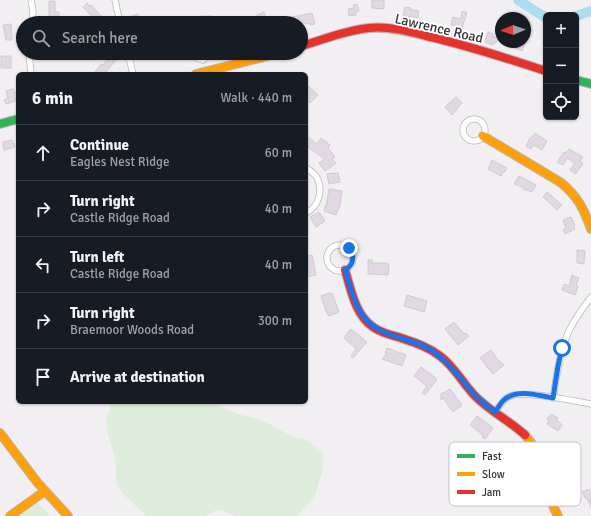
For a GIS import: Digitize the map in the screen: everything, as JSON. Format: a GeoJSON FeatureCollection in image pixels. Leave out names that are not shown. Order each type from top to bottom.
{"type":"FeatureCollection","features":[{"type":"Feature","properties":{"kind":"street"},"geometry":{"type":"LineString","coordinates":[[31,0],[33,16]]}},
{"type":"Feature","properties":{"kind":"street"},"geometry":{"type":"LineString","coordinates":[[115,0],[118,16]]}},
{"type":"Feature","properties":{"kind":"street","name":"Lawrence Road"},"geometry":{"type":"LineString","coordinates":[[308,44],[358,30],[370,28],[395,29],[445,40],[543,70]]}},
{"type":"Feature","properties":{"kind":"street"},"geometry":{"type":"LineString","coordinates":[[30,60],[31,72]]}},
{"type":"Feature","properties":{"kind":"street"},"geometry":{"type":"LineString","coordinates":[[130,60],[133,72]]}},
{"type":"Feature","properties":{"kind":"street"},"geometry":{"type":"LineString","coordinates":[[203,60],[206,72],[252,60]]}},
{"type":"Feature","properties":{"kind":"street"},"geometry":{"type":"LineString","coordinates":[[579,81],[591,84]]}},
{"type":"Feature","properties":{"kind":"street"},"geometry":{"type":"LineString","coordinates":[[471,119],[482,122],[485,131],[484,136],[472,142],[467,140],[462,130],[464,125],[471,119]]}},
{"type":"Feature","properties":{"kind":"street"},"geometry":{"type":"LineString","coordinates":[[0,124],[16,121]]}},
{"type":"Feature","properties":{"kind":"street"},"geometry":{"type":"LineString","coordinates":[[484,136],[560,182],[570,190],[582,206],[591,228]]}},
{"type":"Feature","properties":{"kind":"street"},"geometry":{"type":"LineString","coordinates":[[308,170],[316,176],[320,192],[313,208],[308,212]]}},
{"type":"Feature","properties":{"kind":"street"},"geometry":{"type":"LineString","coordinates":[[341,244],[347,246],[352,253],[353,262],[350,267],[345,270],[336,270],[328,263],[328,252],[336,245],[341,244]]}},
{"type":"Feature","properties":{"kind":"street"},"geometry":{"type":"LineString","coordinates":[[345,270],[355,300],[362,315],[371,325],[383,332],[422,345],[435,352],[451,366],[467,387],[478,398],[519,430],[530,442]]}},
{"type":"Feature","properties":{"kind":"street"},"geometry":{"type":"LineString","coordinates":[[553,398],[560,357],[565,339],[591,296]]}},
{"type":"Feature","properties":{"kind":"street"},"geometry":{"type":"LineString","coordinates":[[495,412],[509,396],[517,394],[591,404]]}},
{"type":"Feature","properties":{"kind":"street"},"geometry":{"type":"LineString","coordinates":[[0,433],[45,491],[68,516]]}},
{"type":"Feature","properties":{"kind":"street"},"geometry":{"type":"LineString","coordinates":[[10,516],[45,491]]}},
{"type":"Feature","properties":{"kind":"street"},"geometry":{"type":"LineString","coordinates":[[553,506],[558,516]]}},
{"type":"Feature","properties":{"kind":"green space"},"geometry":{"type":"Polygon","coordinates":[[[109,404],[216,404],[238,414],[258,419],[296,438],[307,440],[322,452],[323,456],[323,469],[315,496],[297,516],[235,516],[222,510],[214,511],[206,516],[146,516],[124,495],[117,485],[115,457],[108,435],[106,421],[109,404]]]}},
{"type":"Feature","properties":{"kind":"green space"},"geometry":{"type":"Polygon","coordinates":[[[37,501],[50,516],[16,516],[37,501]]]}},
{"type":"Feature","properties":{"kind":"building"},"geometry":{"type":"Polygon","coordinates":[[[372,0],[384,0],[384,9],[372,8],[372,0]]]}},
{"type":"Feature","properties":{"kind":"building"},"geometry":{"type":"Polygon","coordinates":[[[49,1],[55,1],[55,12],[59,12],[59,16],[49,16],[49,1]]]}},
{"type":"Feature","properties":{"kind":"building"},"geometry":{"type":"Polygon","coordinates":[[[87,3],[90,6],[91,5],[101,16],[91,16],[83,7],[87,3]]]}},
{"type":"Feature","properties":{"kind":"building"},"geometry":{"type":"Polygon","coordinates":[[[357,4],[359,11],[356,12],[356,15],[349,16],[348,9],[354,8],[353,5],[357,4]]]}},
{"type":"Feature","properties":{"kind":"building"},"geometry":{"type":"Polygon","coordinates":[[[405,7],[411,8],[411,10],[419,11],[418,18],[410,16],[409,18],[403,17],[405,7]]]}},
{"type":"Feature","properties":{"kind":"building"},"geometry":{"type":"Polygon","coordinates":[[[462,11],[467,13],[462,28],[451,25],[453,17],[461,19],[462,11]]]}},
{"type":"Feature","properties":{"kind":"building"},"geometry":{"type":"Polygon","coordinates":[[[264,12],[265,16],[257,16],[264,12]]]}},
{"type":"Feature","properties":{"kind":"building"},"geometry":{"type":"Polygon","coordinates":[[[312,13],[315,24],[310,25],[310,23],[308,23],[308,16],[297,16],[312,13]]]}},
{"type":"Feature","properties":{"kind":"building"},"geometry":{"type":"Polygon","coordinates":[[[11,24],[12,40],[6,40],[3,25],[11,24]]]}},
{"type":"Feature","properties":{"kind":"building"},"geometry":{"type":"Polygon","coordinates":[[[488,32],[493,34],[492,36],[495,37],[495,43],[493,45],[485,42],[488,32]]]}},
{"type":"Feature","properties":{"kind":"building"},"geometry":{"type":"Polygon","coordinates":[[[514,48],[523,48],[522,51],[514,48]]]}},
{"type":"Feature","properties":{"kind":"building"},"geometry":{"type":"Polygon","coordinates":[[[1,56],[11,56],[11,68],[1,68],[1,56]]]}},
{"type":"Feature","properties":{"kind":"building"},"geometry":{"type":"Polygon","coordinates":[[[107,60],[116,60],[106,72],[95,72],[101,64],[103,65],[107,60]]]}},
{"type":"Feature","properties":{"kind":"building"},"geometry":{"type":"Polygon","coordinates":[[[308,86],[318,95],[310,103],[308,102],[308,86]]]}},
{"type":"Feature","properties":{"kind":"building"},"geometry":{"type":"Polygon","coordinates":[[[13,89],[14,92],[16,92],[16,101],[6,104],[4,100],[8,98],[6,91],[13,89]]]}},
{"type":"Feature","properties":{"kind":"building"},"geometry":{"type":"Polygon","coordinates":[[[456,97],[462,103],[452,115],[445,107],[456,97]]]}},
{"type":"Feature","properties":{"kind":"building"},"geometry":{"type":"Polygon","coordinates":[[[535,133],[547,141],[542,150],[534,145],[531,149],[526,146],[530,138],[535,133]]]}},
{"type":"Feature","properties":{"kind":"building"},"geometry":{"type":"Polygon","coordinates":[[[308,137],[317,144],[321,138],[330,145],[328,148],[335,157],[332,159],[336,163],[325,171],[319,163],[325,159],[308,147],[308,137]]]}},
{"type":"Feature","properties":{"kind":"building"},"geometry":{"type":"Polygon","coordinates":[[[12,140],[15,147],[4,150],[3,142],[12,140]]]}},
{"type":"Feature","properties":{"kind":"building"},"geometry":{"type":"Polygon","coordinates":[[[569,149],[583,157],[580,161],[583,163],[576,174],[570,170],[575,163],[567,158],[563,165],[557,162],[564,152],[566,153],[569,149]]]}},
{"type":"Feature","properties":{"kind":"building"},"geometry":{"type":"Polygon","coordinates":[[[492,160],[507,168],[501,176],[488,169],[492,160]]]}},
{"type":"Feature","properties":{"kind":"building"},"geometry":{"type":"Polygon","coordinates":[[[338,173],[340,182],[329,184],[327,174],[338,173]]]}},
{"type":"Feature","properties":{"kind":"building"},"geometry":{"type":"Polygon","coordinates":[[[519,176],[536,185],[532,192],[514,184],[519,176]]]}},
{"type":"Feature","properties":{"kind":"building"},"geometry":{"type":"Polygon","coordinates":[[[329,189],[342,191],[340,205],[336,215],[324,211],[329,189]]]}},
{"type":"Feature","properties":{"kind":"building"},"geometry":{"type":"Polygon","coordinates":[[[547,192],[562,205],[557,210],[543,197],[547,192]]]}},
{"type":"Feature","properties":{"kind":"building"},"geometry":{"type":"Polygon","coordinates":[[[319,212],[325,221],[316,227],[310,217],[319,212]]]}},
{"type":"Feature","properties":{"kind":"building"},"geometry":{"type":"Polygon","coordinates":[[[571,217],[575,225],[575,229],[565,234],[563,230],[566,228],[563,220],[571,217]]]}},
{"type":"Feature","properties":{"kind":"building"},"geometry":{"type":"Polygon","coordinates":[[[577,250],[585,251],[584,264],[577,263],[577,250]]]}},
{"type":"Feature","properties":{"kind":"building"},"geometry":{"type":"Polygon","coordinates":[[[312,255],[316,275],[308,277],[308,256],[312,255]]]}},
{"type":"Feature","properties":{"kind":"building"},"geometry":{"type":"Polygon","coordinates":[[[368,260],[372,260],[372,263],[389,264],[388,275],[368,274],[368,260]]]}},
{"type":"Feature","properties":{"kind":"building"},"geometry":{"type":"Polygon","coordinates":[[[572,275],[579,278],[576,285],[578,286],[575,295],[562,290],[564,284],[569,286],[572,275]]]}},
{"type":"Feature","properties":{"kind":"building"},"geometry":{"type":"Polygon","coordinates":[[[332,293],[339,312],[329,316],[321,296],[332,293]]]}},
{"type":"Feature","properties":{"kind":"building"},"geometry":{"type":"Polygon","coordinates":[[[407,295],[427,301],[424,312],[404,306],[407,295]]]}},
{"type":"Feature","properties":{"kind":"building"},"geometry":{"type":"Polygon","coordinates":[[[454,322],[464,334],[466,333],[469,336],[458,345],[445,329],[454,322]]]}},
{"type":"Feature","properties":{"kind":"building"},"geometry":{"type":"Polygon","coordinates":[[[351,329],[367,342],[353,358],[351,356],[356,349],[344,338],[351,329]]]}},
{"type":"Feature","properties":{"kind":"building"},"geometry":{"type":"Polygon","coordinates":[[[387,348],[406,355],[402,366],[382,359],[387,353],[385,353],[387,348]]]}},
{"type":"Feature","properties":{"kind":"building"},"geometry":{"type":"Polygon","coordinates":[[[491,350],[497,359],[504,365],[493,374],[480,358],[491,350]]]}},
{"type":"Feature","properties":{"kind":"building"},"geometry":{"type":"Polygon","coordinates":[[[421,367],[437,379],[425,395],[422,393],[427,386],[414,376],[421,367]]]}},
{"type":"Feature","properties":{"kind":"building"},"geometry":{"type":"Polygon","coordinates":[[[450,389],[462,405],[453,412],[443,398],[441,400],[441,394],[450,389]]]}},
{"type":"Feature","properties":{"kind":"building"},"geometry":{"type":"Polygon","coordinates":[[[551,414],[558,418],[557,420],[562,425],[558,431],[547,424],[549,420],[547,419],[551,414]]]}},
{"type":"Feature","properties":{"kind":"building"},"geometry":{"type":"Polygon","coordinates":[[[477,416],[493,428],[485,439],[482,437],[483,435],[470,425],[477,416]]]}},
{"type":"Feature","properties":{"kind":"building"},"geometry":{"type":"Polygon","coordinates":[[[589,489],[591,494],[591,507],[587,498],[586,499],[582,492],[589,489]]]}},
{"type":"Feature","properties":{"kind":"waterway"},"geometry":{"type":"LineString","coordinates":[[518,0],[543,16]]}},
{"type":"Feature","properties":{"kind":"waterway"},"geometry":{"type":"LineString","coordinates":[[579,15],[591,11]]}},
{"type":"Feature","properties":{"kind":"traffic: fast"},"geometry":{"type":"LineString","coordinates":[[579,81],[591,84]]}},
{"type":"Feature","properties":{"kind":"traffic: fast"},"geometry":{"type":"LineString","coordinates":[[0,124],[16,120]]}},
{"type":"Feature","properties":{"kind":"traffic: slow"},"geometry":{"type":"LineString","coordinates":[[204,72],[251,60]]}},
{"type":"Feature","properties":{"kind":"traffic: slow"},"geometry":{"type":"LineString","coordinates":[[483,136],[566,187],[579,203],[586,215],[591,229]]}},
{"type":"Feature","properties":{"kind":"traffic: slow"},"geometry":{"type":"LineString","coordinates":[[0,433],[37,482],[68,516]]}},
{"type":"Feature","properties":{"kind":"traffic: slow"},"geometry":{"type":"LineString","coordinates":[[525,435],[530,442]]}},
{"type":"Feature","properties":{"kind":"traffic: slow"},"geometry":{"type":"LineString","coordinates":[[10,516],[45,491]]}},
{"type":"Feature","properties":{"kind":"traffic: slow"},"geometry":{"type":"LineString","coordinates":[[553,506],[558,516]]}},
{"type":"Feature","properties":{"kind":"traffic: jam"},"geometry":{"type":"LineString","coordinates":[[308,44],[360,29],[391,28],[456,43],[543,70]]}},
{"type":"Feature","properties":{"kind":"traffic: jam"},"geometry":{"type":"LineString","coordinates":[[345,270],[354,301],[367,322],[379,330],[420,345],[440,356],[450,365],[476,397],[525,435]]}},
{"type":"Feature","properties":{"kind":"route"},"geometry":{"type":"LineString","coordinates":[[349,248],[353,256],[353,262],[348,269],[345,270],[358,309],[366,320],[371,325],[383,332],[422,345],[435,352],[457,372],[467,387],[483,403],[495,412],[503,401],[509,396],[517,394],[553,398],[562,348]]}}]}
